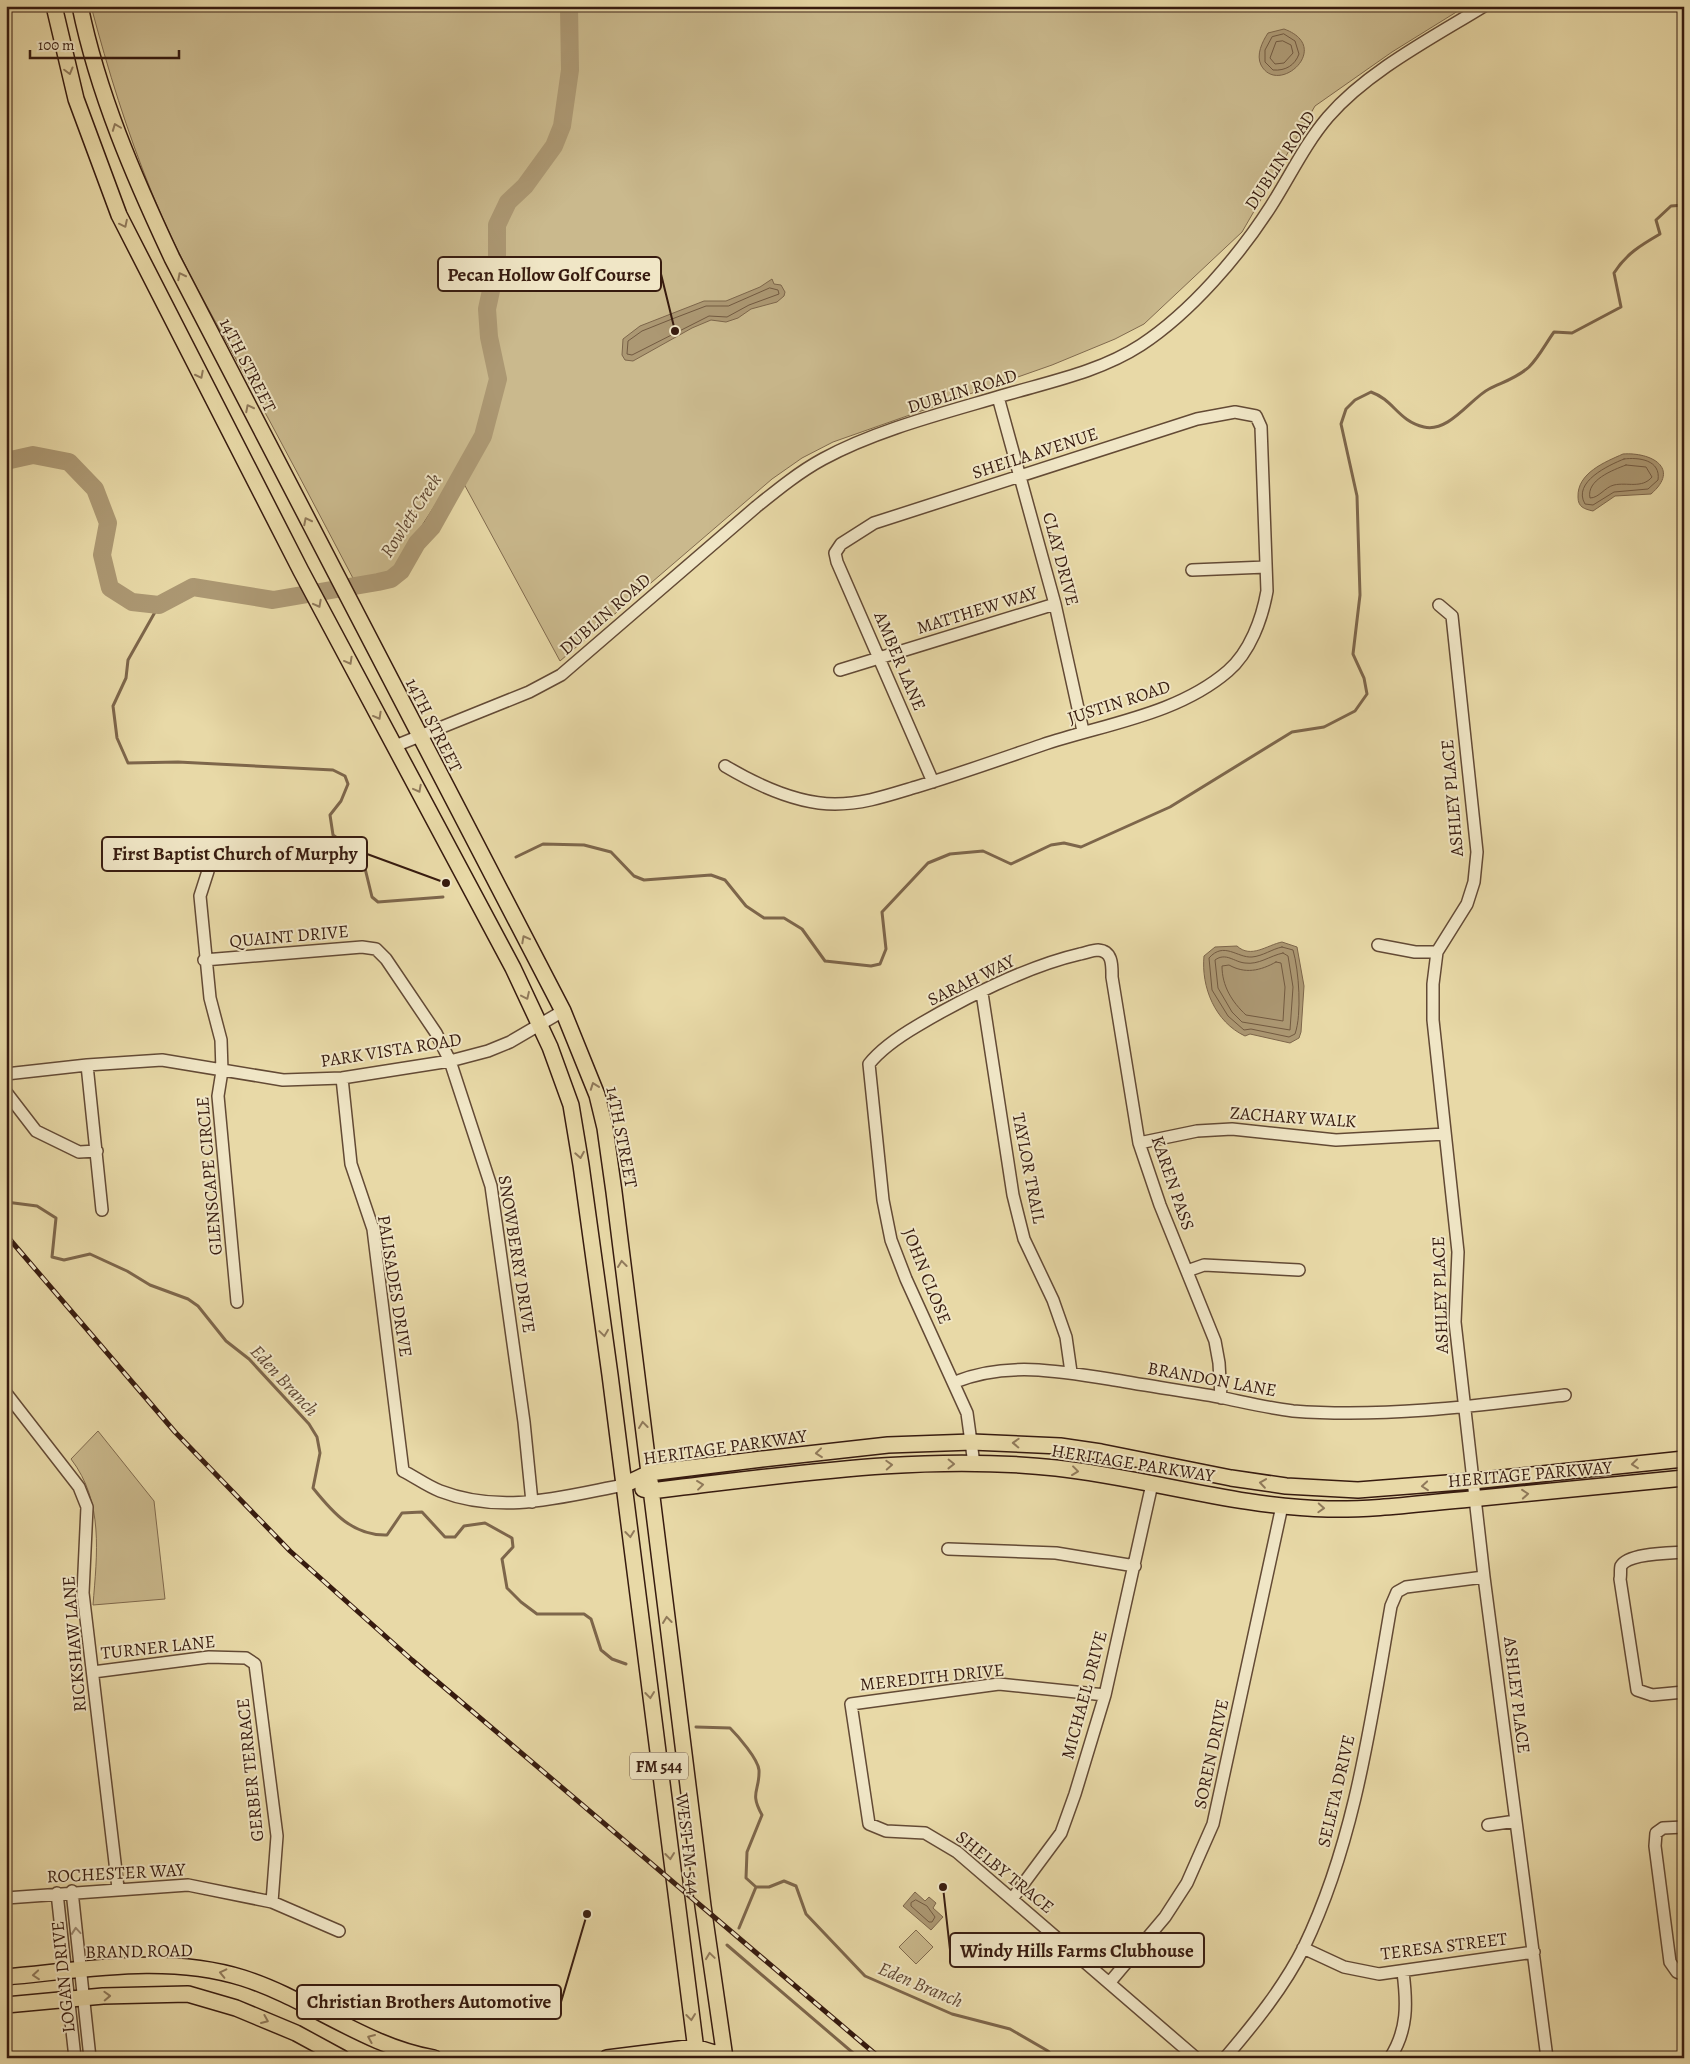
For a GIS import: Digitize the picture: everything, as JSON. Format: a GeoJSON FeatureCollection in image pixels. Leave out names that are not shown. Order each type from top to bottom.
{"type":"FeatureCollection","features":[{"type":"Feature","properties":{"kind":"main road"},"geometry":{"type":"LineString","coordinates":[[54,6],[76,99],[119,215],[335,637],[513,968],[540,1025],[571,1105],[624,1485]]}},
{"type":"Feature","properties":{"kind":"main road","name":"14TH STREET"},"geometry":{"type":"LineString","coordinates":[[80,6],[102,90],[142,193],[203,319],[271,452],[563,1011],[597,1095],[605,1128],[651,1491]]}},
{"type":"Feature","properties":{"kind":"main road","name":"HERITAGE PARKWAY"},"geometry":{"type":"LineString","coordinates":[[624,1485],[649,1473],[888,1446],[972,1442],[1019,1443],[1100,1452],[1231,1478],[1286,1486],[1358,1490],[1474,1481],[1684,1459]]}},
{"type":"Feature","properties":{"kind":"main road"},"geometry":{"type":"LineString","coordinates":[[848,1450],[850,1467]]}},
{"type":"Feature","properties":{"kind":"main road","name":"HERITAGE PARKWAY"},"geometry":{"type":"LineString","coordinates":[[624,1485],[651,1491],[850,1467],[974,1464],[1056,1468],[1110,1475],[1282,1506],[1364,1509],[1684,1478]]}},
{"type":"Feature","properties":{"kind":"main road","name":"WEST FM 544"},"geometry":{"type":"LineString","coordinates":[[624,1485],[696,2052]]}},
{"type":"Feature","properties":{"kind":"main road","name":"WEST FM 544"},"geometry":{"type":"LineString","coordinates":[[651,1491],[723,2057]]}},
{"type":"Feature","properties":{"kind":"main road","name":"BRAND ROAD"},"geometry":{"type":"LineString","coordinates":[[6,1977],[105,1967],[168,1965],[202,1969],[243,1978],[282,1994],[365,2036],[411,2054],[434,2058]]}},
{"type":"Feature","properties":{"kind":"main road"},"geometry":{"type":"LineString","coordinates":[[6,2005],[75,1999],[188,1994],[236,2008],[296,2033],[342,2058]]}},
{"type":"Feature","properties":{"kind":"main road"},"geometry":{"type":"LineString","coordinates":[[607,2058],[696,2052],[723,2057]]}},
{"type":"Feature","properties":{"kind":"street","name":"DUBLIN ROAD"},"geometry":{"type":"LineString","coordinates":[[395,746],[529,692],[561,675],[756,507],[785,484],[823,459],[887,433],[1090,370],[1123,356],[1150,338],[1193,300],[1244,245],[1273,204],[1313,137],[1338,106],[1369,80],[1484,6]]}},
{"type":"Feature","properties":{"kind":"street","name":"CLAY DRIVE"},"geometry":{"type":"LineString","coordinates":[[998,397],[1055,604],[1083,731]]}},
{"type":"Feature","properties":{"kind":"street","name":"SHEILA AVENUE"},"geometry":{"type":"LineString","coordinates":[[835,553],[839,546],[874,523],[1197,419],[1235,412],[1256,416]]}},
{"type":"Feature","properties":{"kind":"street","name":"JUSTIN ROAD"},"geometry":{"type":"LineString","coordinates":[[725,766],[754,783],[809,801],[834,804],[866,802],[933,782],[1083,731],[1131,719],[1176,703],[1228,671],[1246,649],[1264,610],[1267,591],[1261,427],[1256,416]]}},
{"type":"Feature","properties":{"kind":"street","name":"AMBER LANE"},"geometry":{"type":"LineString","coordinates":[[835,553],[933,782]]}},
{"type":"Feature","properties":{"kind":"street"},"geometry":{"type":"LineString","coordinates":[[1192,570],[1266,567]]}},
{"type":"Feature","properties":{"kind":"street","name":"MATTHEW WAY"},"geometry":{"type":"LineString","coordinates":[[840,670],[1055,604]]}},
{"type":"Feature","properties":{"kind":"street","name":"ASHLEY PLACE"},"geometry":{"type":"LineString","coordinates":[[1439,605],[1452,616],[1477,852],[1474,882],[1467,904],[1437,952],[1433,984],[1433,1020],[1458,1252],[1455,1322],[1484,1577],[1547,2058]]}},
{"type":"Feature","properties":{"kind":"street","name":"GLENSCAPE CIRCLE"},"geometry":{"type":"LineString","coordinates":[[208,872],[200,896],[204,960],[210,998],[221,1040],[222,1071],[218,1096],[238,1302]]}},
{"type":"Feature","properties":{"kind":"street"},"geometry":{"type":"LineString","coordinates":[[1378,945],[1415,952],[1437,952]]}},
{"type":"Feature","properties":{"kind":"street","name":"QUAINT DRIVE"},"geometry":{"type":"LineString","coordinates":[[204,960],[362,948],[376,949]]}},
{"type":"Feature","properties":{"kind":"street","name":"SNOWBERRY DRIVE"},"geometry":{"type":"LineString","coordinates":[[376,949],[386,959],[436,1032],[450,1061],[491,1186],[524,1422],[532,1502]]}},
{"type":"Feature","properties":{"kind":"street","name":"SARAH WAY"},"geometry":{"type":"LineString","coordinates":[[869,1064],[876,1055],[916,1026],[982,993],[1062,958],[1099,950]]}},
{"type":"Feature","properties":{"kind":"street","name":"KAREN PASS"},"geometry":{"type":"LineString","coordinates":[[1099,950],[1109,955],[1112,961],[1112,977],[1139,1143],[1147,1171],[1215,1341],[1220,1363],[1221,1398]]}},
{"type":"Feature","properties":{"kind":"street","name":"TAYLOR TRAIL"},"geometry":{"type":"LineString","coordinates":[[982,993],[1013,1195],[1024,1239],[1054,1300],[1066,1337],[1071,1372]]}},
{"type":"Feature","properties":{"kind":"street","name":"PARK VISTA ROAD"},"geometry":{"type":"LineString","coordinates":[[6,1074],[87,1065],[162,1060],[283,1080],[342,1078],[450,1061],[503,1045],[563,1011]]}},
{"type":"Feature","properties":{"kind":"street","name":"JOHN CLOSE"},"geometry":{"type":"LineString","coordinates":[[869,1064],[883,1200],[891,1240],[906,1279],[955,1382],[967,1413],[974,1464]]}},
{"type":"Feature","properties":{"kind":"street"},"geometry":{"type":"LineString","coordinates":[[87,1065],[102,1210]]}},
{"type":"Feature","properties":{"kind":"street","name":"PALISADES DRIVE"},"geometry":{"type":"LineString","coordinates":[[342,1078],[351,1164],[373,1229],[403,1471],[439,1491],[467,1498],[494,1504],[532,1502]]}},
{"type":"Feature","properties":{"kind":"street"},"geometry":{"type":"LineString","coordinates":[[6,1092],[36,1131],[79,1152],[97,1151]]}},
{"type":"Feature","properties":{"kind":"street","name":"ZACHARY WALK"},"geometry":{"type":"LineString","coordinates":[[1139,1143],[1198,1131],[1232,1129],[1336,1140],[1445,1134]]}},
{"type":"Feature","properties":{"kind":"street"},"geometry":{"type":"LineString","coordinates":[[1187,1271],[1204,1265],[1299,1270]]}},
{"type":"Feature","properties":{"kind":"street","name":"BRANDON LANE"},"geometry":{"type":"LineString","coordinates":[[955,1382],[984,1372],[1008,1369],[1071,1372],[1293,1410],[1346,1413],[1466,1407],[1565,1395]]}},
{"type":"Feature","properties":{"kind":"street","name":"RICKSHAW LANE"},"geometry":{"type":"LineString","coordinates":[[6,1393],[84,1497],[87,1507],[84,1594],[118,1888]]}},
{"type":"Feature","properties":{"kind":"street","name":"MICHAEL DRIVE"},"geometry":{"type":"LineString","coordinates":[[1012,1899],[1061,1833],[1106,1695],[1152,1484]]}},
{"type":"Feature","properties":{"kind":"street"},"geometry":{"type":"LineString","coordinates":[[532,1502],[624,1485]]}},
{"type":"Feature","properties":{"kind":"street","name":"SOREN DRIVE"},"geometry":{"type":"LineString","coordinates":[[1110,1982],[1165,1917],[1187,1883],[1214,1824],[1282,1506]]}},
{"type":"Feature","properties":{"kind":"street"},"geometry":{"type":"LineString","coordinates":[[948,1549],[1056,1553],[1135,1566]]}},
{"type":"Feature","properties":{"kind":"street"},"geometry":{"type":"LineString","coordinates":[[1684,1552],[1638,1556],[1627,1560],[1621,1567],[1620,1579],[1637,1690],[1652,1696],[1684,1692]]}},
{"type":"Feature","properties":{"kind":"street","name":"SELETA DRIVE"},"geometry":{"type":"LineString","coordinates":[[1225,2058],[1267,2006],[1303,1948],[1329,1884],[1348,1827],[1391,1606],[1397,1592],[1406,1587],[1484,1577]]}},
{"type":"Feature","properties":{"kind":"street","name":"TURNER LANE"},"geometry":{"type":"LineString","coordinates":[[93,1672],[209,1657],[246,1658],[255,1664]]}},
{"type":"Feature","properties":{"kind":"street","name":"GERBER TERRACE"},"geometry":{"type":"LineString","coordinates":[[255,1664],[277,1836],[272,1902]]}},
{"type":"Feature","properties":{"kind":"street","name":"MEREDITH DRIVE"},"geometry":{"type":"LineString","coordinates":[[851,1704],[999,1684],[1106,1695]]}},
{"type":"Feature","properties":{"kind":"street","name":"SHELBY TRACE"},"geometry":{"type":"LineString","coordinates":[[851,1704],[869,1824],[886,1832],[912,1832],[933,1837],[957,1852],[1196,2058]]}},
{"type":"Feature","properties":{"kind":"street"},"geometry":{"type":"LineString","coordinates":[[1488,1825],[1516,1821]]}},
{"type":"Feature","properties":{"kind":"street"},"geometry":{"type":"LineString","coordinates":[[1680,1974],[1670,1962],[1655,1846],[1656,1834],[1663,1828],[1684,1827]]}},
{"type":"Feature","properties":{"kind":"street","name":"ROCHESTER WAY"},"geometry":{"type":"LineString","coordinates":[[6,1898],[188,1884],[272,1902],[339,1932]]}},
{"type":"Feature","properties":{"kind":"street","name":"LOGAN DRIVE"},"geometry":{"type":"LineString","coordinates":[[72,1892],[72,1971]]}},
{"type":"Feature","properties":{"kind":"street","name":"LOGAN DRIVE"},"geometry":{"type":"LineString","coordinates":[[57,1893],[72,1971],[75,1999],[75,2058]]}},
{"type":"Feature","properties":{"kind":"street","name":"TERESA STREET"},"geometry":{"type":"LineString","coordinates":[[1303,1948],[1321,1958],[1357,1970],[1379,1974],[1534,1952]]}},
{"type":"Feature","properties":{"kind":"street"},"geometry":{"type":"LineString","coordinates":[[1390,2058],[1400,2041],[1406,2021],[1403,1972]]}},
{"type":"Feature","properties":{"kind":"street","name":"LOGAN DRIVE"},"geometry":{"type":"LineString","coordinates":[[75,1999],[90,2058]]}},
{"type":"Feature","properties":{"kind":"shaded area"},"geometry":{"type":"Polygon","coordinates":[[[91,6],[1466,6],[1392,52],[1315,106],[1242,232],[1144,324],[1115,339],[1052,365],[833,442],[802,458],[772,479],[560,661],[457,471],[392,572],[355,582],[172,239],[126,124],[91,6]]]}},
{"type":"Feature","properties":{"kind":"shaded area"},"geometry":{"type":"Polygon","coordinates":[[[98,1431],[154,1501],[165,1599],[93,1605],[96,1567],[94,1511],[82,1476],[71,1459],[98,1431]]]}},
{"type":"Feature","properties":{"kind":"shaded area"},"geometry":{"type":"Polygon","coordinates":[[[916,1930],[933,1947],[916,1964],[899,1947],[916,1930]]]}},
{"type":"Feature","properties":{"kind":"water"},"geometry":{"type":"Polygon","coordinates":[[[1284,29],[1298,37],[1304,47],[1303,57],[1298,66],[1289,72],[1279,75],[1269,73],[1261,65],[1260,49],[1268,33],[1284,29]]]}},
{"type":"Feature","properties":{"kind":"water"},"geometry":{"type":"Polygon","coordinates":[[[772,279],[774,284],[781,285],[785,292],[784,296],[777,302],[751,309],[738,318],[726,322],[711,320],[692,328],[633,361],[625,360],[622,355],[623,339],[640,326],[704,301],[726,301],[760,287],[772,279]]]}},
{"type":"Feature","properties":{"kind":"water"},"geometry":{"type":"Polygon","coordinates":[[[1623,454],[1643,456],[1659,463],[1663,469],[1660,485],[1651,494],[1615,496],[1593,511],[1582,507],[1578,497],[1582,481],[1593,469],[1623,454]]]}},
{"type":"Feature","properties":{"kind":"water"},"geometry":{"type":"Polygon","coordinates":[[[1282,942],[1297,947],[1304,986],[1301,1032],[1299,1038],[1290,1043],[1250,1034],[1245,1036],[1235,1030],[1218,1013],[1212,1002],[1205,980],[1204,968],[1204,956],[1215,947],[1237,946],[1242,950],[1253,951],[1282,942]]]}},
{"type":"Feature","properties":{"kind":"water"},"geometry":{"type":"Polygon","coordinates":[[[915,1892],[925,1901],[929,1897],[936,1903],[933,1908],[943,1917],[931,1930],[903,1906],[915,1892]]]}},
{"type":"Feature","properties":{"kind":"waterway","name":"Rowlett Creek"},"geometry":{"type":"LineString","coordinates":[[6,461],[33,455],[69,462],[95,489],[108,523],[102,555],[110,588],[132,602],[159,605],[193,587],[273,600],[378,582],[391,579],[401,571],[417,543],[432,527],[483,436],[498,379],[489,337],[487,309],[497,263],[497,225],[508,202],[525,186],[554,146],[562,126],[570,70],[569,6]]}},
{"type":"Feature","properties":{"kind":"waterway"},"geometry":{"type":"LineString","coordinates":[[516,857],[543,844],[584,845],[611,852],[634,876],[644,880],[711,875],[725,880],[746,906],[764,918],[784,918],[802,929],[825,961],[871,966],[880,964],[886,949],[882,912],[928,863],[950,854],[983,851],[1011,864],[1051,845],[1064,843],[1081,847],[1170,807],[1292,732],[1324,727],[1355,711],[1367,694],[1364,678],[1353,654],[1360,595],[1357,496],[1341,424],[1346,409],[1355,400],[1371,392],[1385,400],[1415,424],[1433,427],[1451,420],[1482,393],[1515,377],[1529,367],[1554,332],[1572,333],[1621,307],[1614,273],[1629,255],[1660,234],[1656,220],[1671,206],[1684,205]]}},
{"type":"Feature","properties":{"kind":"waterway"},"geometry":{"type":"LineString","coordinates":[[159,605],[128,660],[126,678],[113,706],[117,738],[128,763],[178,762],[333,770],[345,776],[348,784],[341,801],[330,815],[333,835],[362,856],[372,897],[378,902],[443,897]]}},
{"type":"Feature","properties":{"kind":"waterway","name":"Eden Branch"},"geometry":{"type":"LineString","coordinates":[[6,1202],[37,1206],[56,1218],[52,1257],[64,1260],[90,1254],[127,1271],[150,1285],[188,1299],[198,1306],[226,1341],[249,1359],[309,1424],[317,1437],[320,1453],[313,1488],[328,1506],[345,1521],[364,1532],[387,1535],[402,1513],[422,1512],[445,1537],[455,1537],[464,1526],[485,1523],[512,1538],[513,1547],[502,1559],[507,1588],[537,1614],[584,1614],[591,1619],[601,1650],[612,1659],[626,1664]]}},
{"type":"Feature","properties":{"kind":"waterway","name":"Eden Branch"},"geometry":{"type":"LineString","coordinates":[[696,1727],[730,1728],[738,1736],[758,1765],[759,1777],[756,1801],[762,1815],[747,1852],[746,1878],[756,1887],[769,1887],[784,1881],[796,1886],[806,1914],[865,1976],[952,2014],[1010,2029],[1048,2051],[1054,2058]]}},
{"type":"Feature","properties":{"kind":"waterway"},"geometry":{"type":"LineString","coordinates":[[739,1928],[756,1887]]}},
{"type":"Feature","properties":{"kind":"waterway"},"geometry":{"type":"LineString","coordinates":[[727,1945],[859,2058]]}},
{"type":"Feature","properties":{"kind":"railway"},"geometry":{"type":"LineString","coordinates":[[6,1235],[175,1432],[290,1551],[412,1660],[880,2058]]}},
{"type":"Feature","properties":{"kind":"place","name":"Pecan Hollow Golf Course"},"geometry":{"type":"Point","coordinates":[675,331]}},
{"type":"Feature","properties":{"kind":"place","name":"First Baptist Church of Murphy"},"geometry":{"type":"Point","coordinates":[446,883]}},
{"type":"Feature","properties":{"kind":"place","name":"Windy Hills Farms Clubhouse"},"geometry":{"type":"Point","coordinates":[943,1887]}},
{"type":"Feature","properties":{"kind":"place","name":"Christian Brothers Automotive"},"geometry":{"type":"Point","coordinates":[587,1914]}}]}
